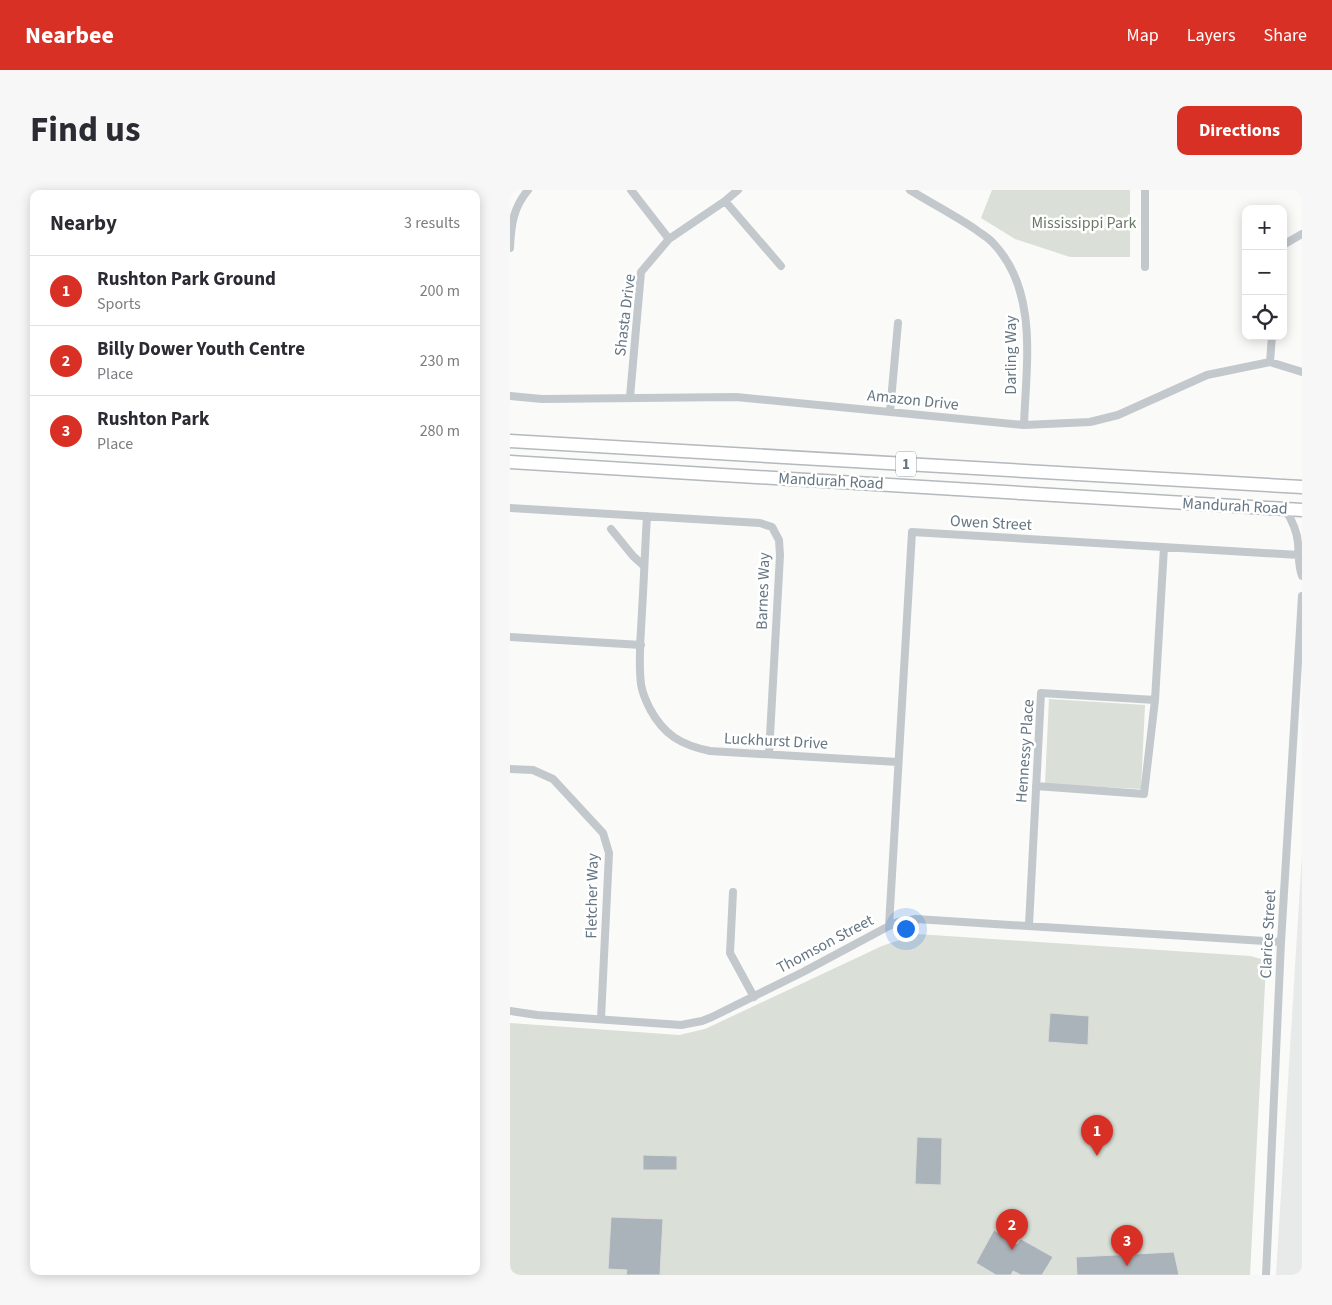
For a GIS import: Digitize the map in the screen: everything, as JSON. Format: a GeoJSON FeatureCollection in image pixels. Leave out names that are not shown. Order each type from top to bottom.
{"type":"FeatureCollection","features":[{"type":"Feature","properties":{"kind":"highway","name":"Mandurah Road"},"geometry":{"type":"LineString","coordinates":[[510,442],[1302,487]]}},
{"type":"Feature","properties":{"kind":"highway","name":"Mandurah Road"},"geometry":{"type":"LineString","coordinates":[[510,462],[1302,510]]}},
{"type":"Feature","properties":{"kind":"street"},"geometry":{"type":"LineString","coordinates":[[510,248],[511,223],[520,200],[528,190]]}},
{"type":"Feature","properties":{"kind":"street"},"geometry":{"type":"LineString","coordinates":[[632,190],[669,239]]}},
{"type":"Feature","properties":{"kind":"street","name":"Shasta Drive"},"geometry":{"type":"LineString","coordinates":[[630,397],[641,272],[669,239],[738,190]]}},
{"type":"Feature","properties":{"kind":"street","name":"Darling Way"},"geometry":{"type":"LineString","coordinates":[[910,190],[966,223],[992,242],[1008,261],[1022,292],[1027,328],[1024,425]]}},
{"type":"Feature","properties":{"kind":"street"},"geometry":{"type":"LineString","coordinates":[[1144,190],[1146,267]]}},
{"type":"Feature","properties":{"kind":"street"},"geometry":{"type":"LineString","coordinates":[[725,201],[781,266]]}},
{"type":"Feature","properties":{"kind":"street"},"geometry":{"type":"LineString","coordinates":[[1287,243],[1302,234]]}},
{"type":"Feature","properties":{"kind":"street"},"geometry":{"type":"LineString","coordinates":[[890,412],[898,324]]}},
{"type":"Feature","properties":{"kind":"street"},"geometry":{"type":"LineString","coordinates":[[1270,362],[1272,340]]}},
{"type":"Feature","properties":{"kind":"street","name":"Amazon Drive"},"geometry":{"type":"LineString","coordinates":[[510,396],[542,399],[736,397],[1024,425],[1090,422],[1118,415],[1207,375],[1270,362],[1302,372]]}},
{"type":"Feature","properties":{"kind":"street"},"geometry":{"type":"LineString","coordinates":[[510,508],[647,516]]}},
{"type":"Feature","properties":{"kind":"street"},"geometry":{"type":"LineString","coordinates":[[1285,509],[1294,524],[1298,541],[1299,567],[1302,576]]}},
{"type":"Feature","properties":{"kind":"street","name":"Luckhurst Drive"},"geometry":{"type":"LineString","coordinates":[[647,516],[640,679],[644,698],[657,721],[665,730],[681,742],[694,748],[898,762]]}},
{"type":"Feature","properties":{"kind":"street","name":"Barnes Way"},"geometry":{"type":"LineString","coordinates":[[647,516],[760,523],[772,527],[779,540],[780,555],[769,754]]}},
{"type":"Feature","properties":{"kind":"street"},"geometry":{"type":"LineString","coordinates":[[611,529],[633,556],[644,566]]}},
{"type":"Feature","properties":{"kind":"street","name":"Owen Street"},"geometry":{"type":"LineString","coordinates":[[898,762],[912,532],[1299,556]]}},
{"type":"Feature","properties":{"kind":"street"},"geometry":{"type":"LineString","coordinates":[[1036,786],[1144,794],[1155,700],[1164,547]]}},
{"type":"Feature","properties":{"kind":"street","name":"Clarice Street"},"geometry":{"type":"LineString","coordinates":[[1266,1275],[1281,942],[1302,596]]}},
{"type":"Feature","properties":{"kind":"street"},"geometry":{"type":"LineString","coordinates":[[510,637],[641,645]]}},
{"type":"Feature","properties":{"kind":"street","name":"Hennessy Place"},"geometry":{"type":"LineString","coordinates":[[1029,925],[1041,693],[1155,700]]}},
{"type":"Feature","properties":{"kind":"street"},"geometry":{"type":"LineString","coordinates":[[888,926],[898,762]]}},
{"type":"Feature","properties":{"kind":"street","name":"Fletcher Way"},"geometry":{"type":"LineString","coordinates":[[510,769],[533,770],[553,779],[604,833],[609,853],[601,1019]]}},
{"type":"Feature","properties":{"kind":"street"},"geometry":{"type":"LineString","coordinates":[[733,892],[730,953],[754,996]]}},
{"type":"Feature","properties":{"kind":"street","name":"Thomson Street"},"geometry":{"type":"LineString","coordinates":[[510,1011],[537,1016],[682,1025],[707,1019],[888,926],[916,919],[1281,942]]}},
{"type":"Feature","properties":{"kind":"shaded area"},"geometry":{"type":"Polygon","coordinates":[[[1302,854],[1302,1275],[1276,1275],[1302,854]]]}},
{"type":"Feature","properties":{"kind":"green space","name":"Mississippi Park"},"geometry":{"type":"Polygon","coordinates":[[[992,190],[1130,190],[1130,257],[1070,257],[1015,239],[981,218],[992,190]]]}},
{"type":"Feature","properties":{"kind":"green space"},"geometry":{"type":"Polygon","coordinates":[[[1049,699],[1145,705],[1141,789],[1045,784],[1049,699]]]}},
{"type":"Feature","properties":{"kind":"green space"},"geometry":{"type":"Polygon","coordinates":[[[917,934],[1250,956],[1261,959],[1266,965],[1250,1275],[510,1275],[510,1023],[679,1035],[705,1029],[882,946],[917,934]]]}},
{"type":"Feature","properties":{"kind":"building"},"geometry":{"type":"Polygon","coordinates":[[[1050,1013],[1089,1016],[1088,1045],[1048,1042],[1050,1013]]]}},
{"type":"Feature","properties":{"kind":"building"},"geometry":{"type":"Polygon","coordinates":[[[917,1137],[942,1138],[941,1185],[915,1184],[917,1137]]]}},
{"type":"Feature","properties":{"kind":"building"},"geometry":{"type":"Polygon","coordinates":[[[643,1155],[677,1156],[677,1170],[643,1170],[643,1155]]]}},
{"type":"Feature","properties":{"kind":"building"},"geometry":{"type":"Polygon","coordinates":[[[611,1217],[663,1219],[660,1275],[626,1275],[627,1270],[608,1269],[611,1217]]]}},
{"type":"Feature","properties":{"kind":"building"},"geometry":{"type":"Polygon","coordinates":[[[994,1230],[1017,1244],[1021,1239],[1053,1257],[1042,1275],[1021,1275],[1013,1271],[1011,1275],[996,1275],[976,1263],[994,1230]]]}},
{"type":"Feature","properties":{"kind":"building"},"geometry":{"type":"Polygon","coordinates":[[[1174,1252],[1179,1275],[1077,1275],[1076,1257],[1174,1252]]]}},
{"type":"Feature","properties":{"kind":"place","name":"Rushton Park Ground"},"geometry":{"type":"Point","coordinates":[1097,1156]}},
{"type":"Feature","properties":{"kind":"place","name":"Billy Dower Youth Centre"},"geometry":{"type":"Point","coordinates":[1012,1250]}},
{"type":"Feature","properties":{"kind":"place","name":"Rushton Park"},"geometry":{"type":"Point","coordinates":[1127,1266]}}]}
